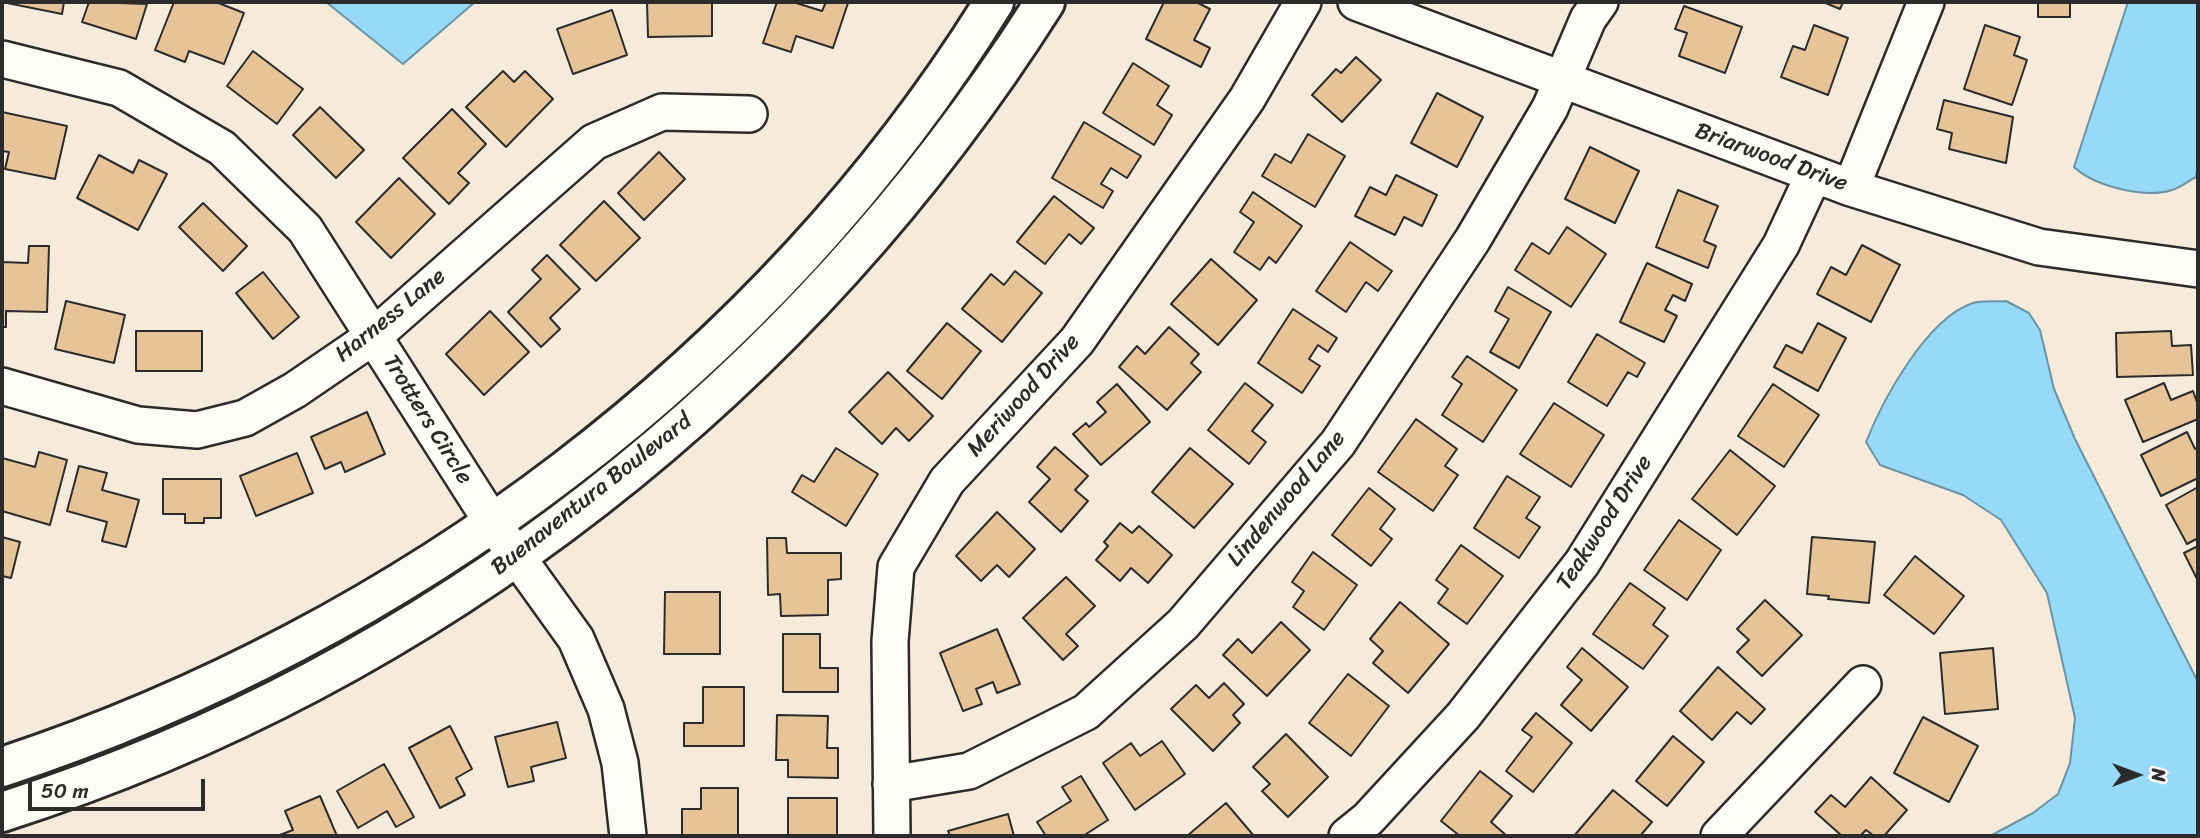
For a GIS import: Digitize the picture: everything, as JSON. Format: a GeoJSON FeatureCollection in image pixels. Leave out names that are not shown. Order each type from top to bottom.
{"type":"FeatureCollection","features":[{"type":"Feature","properties":{"kind":"main road","name":"Buenaventura Boulevard"},"geometry":{"type":"LineString","coordinates":[[2,767],[86,739],[267,658],[397,584],[492,522],[623,426],[728,329],[805,250],[882,160],[959,58],[994,2]]}},
{"type":"Feature","properties":{"kind":"main road","name":"Buenaventura Boulevard"},"geometry":{"type":"LineString","coordinates":[[2,812],[88,784],[286,696],[428,616],[520,557],[640,462],[764,353],[839,274],[918,183],[995,81],[1045,2]]}},
{"type":"Feature","properties":{"kind":"street","name":"Meriwood Drive"},"geometry":{"type":"LineString","coordinates":[[892,836],[890,641],[896,567],[947,481],[1077,341],[1247,99],[1303,2]]}},
{"type":"Feature","properties":{"kind":"street","name":"Briarwood Drive"},"geometry":{"type":"LineString","coordinates":[[1356,2],[1851,188],[2039,247],[2198,269]]}},
{"type":"Feature","properties":{"kind":"street","name":"Lindenwood Lane"},"geometry":{"type":"LineString","coordinates":[[891,784],[969,771],[1086,712],[1183,624],[1338,443],[1473,239],[1564,80],[1588,19],[1600,2]]}},
{"type":"Feature","properties":{"kind":"street"},"geometry":{"type":"LineString","coordinates":[[1851,188],[1926,2]]}},
{"type":"Feature","properties":{"kind":"street","name":"Trotters Circle"},"geometry":{"type":"LineString","coordinates":[[2,59],[119,88],[222,148],[305,229],[492,522],[520,557],[576,639],[606,709],[620,763],[628,836]]}},
{"type":"Feature","properties":{"kind":"street","name":"Harness Lane"},"geometry":{"type":"LineString","coordinates":[[2,386],[138,425],[197,430],[245,418],[295,390],[374,336],[594,142],[662,112],[749,114]]}},
{"type":"Feature","properties":{"kind":"street","name":"Teakwood Drive"},"geometry":{"type":"LineString","coordinates":[[1367,830],[1463,716],[1583,563],[1781,245],[1814,174]]}},
{"type":"Feature","properties":{"kind":"street"},"geometry":{"type":"LineString","coordinates":[[1719,836],[1863,684]]}},
{"type":"Feature","properties":{"kind":"water"},"geometry":{"type":"Polygon","coordinates":[[[326,2],[475,2],[403,64],[326,2]]]}},
{"type":"Feature","properties":{"kind":"water"},"geometry":{"type":"Polygon","coordinates":[[[2128,2],[2198,2],[2196,177],[2175,189],[2161,192],[2120,189],[2094,180],[2074,167],[2128,2]]]}},
{"type":"Feature","properties":{"kind":"water"},"geometry":{"type":"Polygon","coordinates":[[[2006,301],[2029,313],[2040,330],[2054,389],[2075,439],[2198,682],[2198,836],[1990,836],[2033,813],[2058,794],[2070,763],[2075,718],[2047,593],[2001,520],[1963,495],[1880,465],[1866,442],[1895,383],[1923,342],[1939,325],[1973,303],[2006,301]]]}},
{"type":"Feature","properties":{"kind":"building"},"geometry":{"type":"Polygon","coordinates":[[[2,2],[64,2],[62,14],[2,2]]]}},
{"type":"Feature","properties":{"kind":"building"},"geometry":{"type":"Polygon","coordinates":[[[89,2],[147,4],[136,39],[82,22],[89,2]]]}},
{"type":"Feature","properties":{"kind":"building"},"geometry":{"type":"Polygon","coordinates":[[[174,2],[216,2],[244,13],[224,64],[189,51],[185,62],[155,50],[174,2]]]}},
{"type":"Feature","properties":{"kind":"building"},"geometry":{"type":"Polygon","coordinates":[[[647,2],[712,2],[712,36],[648,37],[647,2]]]}},
{"type":"Feature","properties":{"kind":"building"},"geometry":{"type":"Polygon","coordinates":[[[777,2],[793,2],[822,11],[826,2],[848,3],[833,48],[796,36],[791,52],[763,43],[777,2]]]}},
{"type":"Feature","properties":{"kind":"building"},"geometry":{"type":"Polygon","coordinates":[[[1164,2],[1196,2],[1210,9],[1194,40],[1210,48],[1201,67],[1146,39],[1164,2]]]}},
{"type":"Feature","properties":{"kind":"building"},"geometry":{"type":"Polygon","coordinates":[[[1823,2],[1843,2],[1840,9],[1823,2]]]}},
{"type":"Feature","properties":{"kind":"building"},"geometry":{"type":"Polygon","coordinates":[[[2038,2],[2070,2],[2070,17],[2038,17],[2038,2]]]}},
{"type":"Feature","properties":{"kind":"building"},"geometry":{"type":"Polygon","coordinates":[[[1684,6],[1742,27],[1725,73],[1679,56],[1687,33],[1675,29],[1684,6]]]}},
{"type":"Feature","properties":{"kind":"building"},"geometry":{"type":"Polygon","coordinates":[[[612,10],[627,55],[573,74],[557,29],[612,10]]]}},
{"type":"Feature","properties":{"kind":"building"},"geometry":{"type":"Polygon","coordinates":[[[1814,25],[1848,38],[1828,95],[1781,77],[1793,46],[1805,50],[1814,25]]]}},
{"type":"Feature","properties":{"kind":"building"},"geometry":{"type":"Polygon","coordinates":[[[1985,25],[2020,37],[2014,55],[2027,60],[2012,105],[1964,89],[1985,25]]]}},
{"type":"Feature","properties":{"kind":"building"},"geometry":{"type":"Polygon","coordinates":[[[253,51],[303,89],[277,124],[227,86],[253,51]]]}},
{"type":"Feature","properties":{"kind":"building"},"geometry":{"type":"Polygon","coordinates":[[[1356,57],[1381,80],[1342,122],[1312,95],[1336,69],[1341,73],[1356,57]]]}},
{"type":"Feature","properties":{"kind":"building"},"geometry":{"type":"Polygon","coordinates":[[[1133,63],[1169,86],[1157,105],[1172,115],[1154,145],[1103,113],[1133,63]]]}},
{"type":"Feature","properties":{"kind":"building"},"geometry":{"type":"Polygon","coordinates":[[[503,71],[514,82],[525,71],[553,99],[506,147],[466,107],[503,71]]]}},
{"type":"Feature","properties":{"kind":"building"},"geometry":{"type":"Polygon","coordinates":[[[1437,93],[1483,117],[1457,167],[1411,143],[1437,93]]]}},
{"type":"Feature","properties":{"kind":"building"},"geometry":{"type":"Polygon","coordinates":[[[1944,100],[2013,117],[2006,163],[1949,149],[1952,133],[1937,129],[1944,100]]]}},
{"type":"Feature","properties":{"kind":"building"},"geometry":{"type":"Polygon","coordinates":[[[320,107],[364,150],[336,178],[293,135],[320,107]]]}},
{"type":"Feature","properties":{"kind":"building"},"geometry":{"type":"Polygon","coordinates":[[[452,109],[486,144],[458,173],[469,183],[449,204],[403,158],[452,109]]]}},
{"type":"Feature","properties":{"kind":"building"},"geometry":{"type":"Polygon","coordinates":[[[2,112],[67,126],[55,179],[5,169],[9,152],[2,151],[2,112]]]}},
{"type":"Feature","properties":{"kind":"building"},"geometry":{"type":"Polygon","coordinates":[[[1084,122],[1141,156],[1127,178],[1111,168],[1101,184],[1113,191],[1103,208],[1052,178],[1084,122]]]}},
{"type":"Feature","properties":{"kind":"building"},"geometry":{"type":"Polygon","coordinates":[[[1308,134],[1345,156],[1315,207],[1262,176],[1275,154],[1291,163],[1308,134]]]}},
{"type":"Feature","properties":{"kind":"building"},"geometry":{"type":"Polygon","coordinates":[[[1590,147],[1639,171],[1615,223],[1565,199],[1590,147]]]}},
{"type":"Feature","properties":{"kind":"building"},"geometry":{"type":"Polygon","coordinates":[[[659,152],[685,179],[644,220],[618,193],[659,152]]]}},
{"type":"Feature","properties":{"kind":"building"},"geometry":{"type":"Polygon","coordinates":[[[99,155],[133,173],[139,160],[167,174],[138,230],[77,198],[99,155]]]}},
{"type":"Feature","properties":{"kind":"building"},"geometry":{"type":"Polygon","coordinates":[[[1396,175],[1437,195],[1422,226],[1404,217],[1395,235],[1355,216],[1370,187],[1386,195],[1396,175]]]}},
{"type":"Feature","properties":{"kind":"building"},"geometry":{"type":"Polygon","coordinates":[[[399,178],[435,214],[391,258],[356,222],[399,178]]]}},
{"type":"Feature","properties":{"kind":"building"},"geometry":{"type":"Polygon","coordinates":[[[1678,190],[1718,206],[1704,241],[1716,246],[1708,268],[1656,247],[1678,190]]]}},
{"type":"Feature","properties":{"kind":"building"},"geometry":{"type":"Polygon","coordinates":[[[1253,192],[1302,226],[1276,263],[1269,257],[1260,270],[1234,252],[1254,222],[1240,212],[1253,192]]]}},
{"type":"Feature","properties":{"kind":"building"},"geometry":{"type":"Polygon","coordinates":[[[1054,196],[1094,228],[1081,244],[1069,234],[1045,264],[1017,242],[1054,196]]]}},
{"type":"Feature","properties":{"kind":"building"},"geometry":{"type":"Polygon","coordinates":[[[604,201],[640,238],[596,281],[560,245],[604,201]]]}},
{"type":"Feature","properties":{"kind":"building"},"geometry":{"type":"Polygon","coordinates":[[[203,203],[247,246],[223,271],[179,227],[203,203]]]}},
{"type":"Feature","properties":{"kind":"building"},"geometry":{"type":"Polygon","coordinates":[[[1567,227],[1606,254],[1571,307],[1515,270],[1532,243],[1549,254],[1567,227]]]}},
{"type":"Feature","properties":{"kind":"building"},"geometry":{"type":"Polygon","coordinates":[[[1350,242],[1392,271],[1378,291],[1366,282],[1346,312],[1316,291],[1350,242]]]}},
{"type":"Feature","properties":{"kind":"building"},"geometry":{"type":"Polygon","coordinates":[[[1862,245],[1900,265],[1871,322],[1817,294],[1831,267],[1846,275],[1862,245]]]}},
{"type":"Feature","properties":{"kind":"building"},"geometry":{"type":"Polygon","coordinates":[[[29,246],[49,246],[47,312],[6,311],[6,327],[2,327],[2,262],[28,263],[29,246]]]}},
{"type":"Feature","properties":{"kind":"building"},"geometry":{"type":"Polygon","coordinates":[[[547,255],[580,289],[550,318],[560,329],[541,347],[508,312],[541,279],[532,270],[547,255]]]}},
{"type":"Feature","properties":{"kind":"building"},"geometry":{"type":"Polygon","coordinates":[[[1211,259],[1257,300],[1218,345],[1171,304],[1211,259]]]}},
{"type":"Feature","properties":{"kind":"building"},"geometry":{"type":"Polygon","coordinates":[[[1647,263],[1692,284],[1685,301],[1673,295],[1665,310],[1677,316],[1664,342],[1620,322],[1647,263]]]}},
{"type":"Feature","properties":{"kind":"building"},"geometry":{"type":"Polygon","coordinates":[[[1015,271],[1042,293],[1002,342],[962,309],[991,274],[1004,285],[1015,271]]]}},
{"type":"Feature","properties":{"kind":"building"},"geometry":{"type":"Polygon","coordinates":[[[263,272],[299,317],[273,339],[236,293],[263,272]]]}},
{"type":"Feature","properties":{"kind":"building"},"geometry":{"type":"Polygon","coordinates":[[[1508,287],[1551,312],[1519,368],[1490,352],[1509,319],[1495,311],[1508,287]]]}},
{"type":"Feature","properties":{"kind":"building"},"geometry":{"type":"Polygon","coordinates":[[[66,301],[125,315],[114,363],[55,349],[66,301]]]}},
{"type":"Feature","properties":{"kind":"building"},"geometry":{"type":"Polygon","coordinates":[[[1293,309],[1337,338],[1328,352],[1318,345],[1309,359],[1320,366],[1302,393],[1258,363],[1293,309]]]}},
{"type":"Feature","properties":{"kind":"building"},"geometry":{"type":"Polygon","coordinates":[[[490,311],[529,352],[484,395],[446,354],[490,311]]]}},
{"type":"Feature","properties":{"kind":"building"},"geometry":{"type":"Polygon","coordinates":[[[947,323],[981,351],[942,399],[907,371],[947,323]]]}},
{"type":"Feature","properties":{"kind":"building"},"geometry":{"type":"Polygon","coordinates":[[[1818,323],[1846,338],[1818,391],[1774,367],[1786,345],[1802,353],[1818,323]]]}},
{"type":"Feature","properties":{"kind":"building"},"geometry":{"type":"Polygon","coordinates":[[[1169,327],[1199,354],[1191,363],[1201,372],[1167,410],[1119,367],[1137,346],[1145,354],[1169,327]]]}},
{"type":"Feature","properties":{"kind":"building"},"geometry":{"type":"Polygon","coordinates":[[[136,331],[202,331],[202,371],[136,371],[136,331]]]}},
{"type":"Feature","properties":{"kind":"building"},"geometry":{"type":"Polygon","coordinates":[[[2171,331],[2172,346],[2191,345],[2193,375],[2117,377],[2116,333],[2171,331]]]}},
{"type":"Feature","properties":{"kind":"building"},"geometry":{"type":"Polygon","coordinates":[[[1597,334],[1645,363],[1637,377],[1628,372],[1607,406],[1568,382],[1597,334]]]}},
{"type":"Feature","properties":{"kind":"building"},"geometry":{"type":"Polygon","coordinates":[[[1467,356],[1517,390],[1483,442],[1442,415],[1462,384],[1452,377],[1467,356]]]}},
{"type":"Feature","properties":{"kind":"building"},"geometry":{"type":"Polygon","coordinates":[[[888,372],[933,416],[909,441],[896,428],[882,444],[849,412],[888,372]]]}},
{"type":"Feature","properties":{"kind":"building"},"geometry":{"type":"Polygon","coordinates":[[[1245,383],[1273,405],[1252,431],[1266,442],[1249,464],[1208,430],[1245,383]]]}},
{"type":"Feature","properties":{"kind":"building"},"geometry":{"type":"Polygon","coordinates":[[[2164,383],[2171,400],[2193,391],[2198,405],[2198,419],[2143,442],[2125,400],[2164,383]]]}},
{"type":"Feature","properties":{"kind":"building"},"geometry":{"type":"Polygon","coordinates":[[[1117,384],[1150,422],[1101,465],[1073,434],[1086,423],[1089,427],[1106,412],[1097,402],[1117,384]]]}},
{"type":"Feature","properties":{"kind":"building"},"geometry":{"type":"Polygon","coordinates":[[[1773,384],[1819,415],[1784,467],[1738,436],[1773,384]]]}},
{"type":"Feature","properties":{"kind":"building"},"geometry":{"type":"Polygon","coordinates":[[[1554,403],[1604,435],[1571,487],[1520,454],[1554,403]]]}},
{"type":"Feature","properties":{"kind":"building"},"geometry":{"type":"Polygon","coordinates":[[[367,412],[385,454],[345,472],[341,462],[325,469],[311,437],[367,412]]]}},
{"type":"Feature","properties":{"kind":"building"},"geometry":{"type":"Polygon","coordinates":[[[1416,419],[1457,449],[1445,466],[1458,475],[1433,511],[1378,472],[1416,419]]]}},
{"type":"Feature","properties":{"kind":"building"},"geometry":{"type":"Polygon","coordinates":[[[2187,432],[2195,449],[2198,447],[2198,478],[2161,496],[2141,455],[2187,432]]]}},
{"type":"Feature","properties":{"kind":"building"},"geometry":{"type":"Polygon","coordinates":[[[1055,447],[1088,476],[1075,490],[1088,501],[1061,532],[1029,502],[1050,479],[1037,467],[1055,447]]]}},
{"type":"Feature","properties":{"kind":"building"},"geometry":{"type":"Polygon","coordinates":[[[836,448],[878,474],[846,526],[792,492],[802,475],[814,482],[836,448]]]}},
{"type":"Feature","properties":{"kind":"building"},"geometry":{"type":"Polygon","coordinates":[[[1190,448],[1233,484],[1194,528],[1152,492],[1190,448]]]}},
{"type":"Feature","properties":{"kind":"building"},"geometry":{"type":"Polygon","coordinates":[[[1730,450],[1775,486],[1737,535],[1692,499],[1730,450]]]}},
{"type":"Feature","properties":{"kind":"building"},"geometry":{"type":"Polygon","coordinates":[[[39,452],[67,460],[50,525],[2,511],[2,458],[35,467],[39,452]]]}},
{"type":"Feature","properties":{"kind":"building"},"geometry":{"type":"Polygon","coordinates":[[[297,453],[313,493],[256,516],[240,476],[297,453]]]}},
{"type":"Feature","properties":{"kind":"building"},"geometry":{"type":"Polygon","coordinates":[[[79,466],[107,473],[102,490],[139,500],[126,547],[102,541],[107,522],[67,511],[79,466]]]}},
{"type":"Feature","properties":{"kind":"building"},"geometry":{"type":"Polygon","coordinates":[[[1507,476],[1540,497],[1526,518],[1540,527],[1519,558],[1474,528],[1507,476]]]}},
{"type":"Feature","properties":{"kind":"building"},"geometry":{"type":"Polygon","coordinates":[[[163,479],[221,479],[221,518],[204,518],[204,523],[185,523],[185,514],[163,514],[163,479]]]}},
{"type":"Feature","properties":{"kind":"building"},"geometry":{"type":"Polygon","coordinates":[[[2198,487],[2198,538],[2187,544],[2166,505],[2198,487]]]}},
{"type":"Feature","properties":{"kind":"building"},"geometry":{"type":"Polygon","coordinates":[[[1369,488],[1395,509],[1380,529],[1392,539],[1371,566],[1332,535],[1369,488]]]}},
{"type":"Feature","properties":{"kind":"building"},"geometry":{"type":"Polygon","coordinates":[[[997,512],[1035,549],[1009,577],[997,565],[981,581],[956,556],[997,512]]]}},
{"type":"Feature","properties":{"kind":"building"},"geometry":{"type":"Polygon","coordinates":[[[1679,520],[1721,550],[1687,600],[1644,570],[1679,520]]]}},
{"type":"Feature","properties":{"kind":"building"},"geometry":{"type":"Polygon","coordinates":[[[1120,523],[1132,533],[1139,526],[1172,555],[1148,583],[1131,568],[1120,581],[1096,560],[1108,546],[1104,542],[1120,523]]]}},
{"type":"Feature","properties":{"kind":"building"},"geometry":{"type":"Polygon","coordinates":[[[2,537],[20,542],[11,578],[2,576],[2,537]]]}},
{"type":"Feature","properties":{"kind":"building"},"geometry":{"type":"Polygon","coordinates":[[[1812,537],[1875,542],[1869,603],[1807,594],[1812,537]]]}},
{"type":"Feature","properties":{"kind":"building"},"geometry":{"type":"Polygon","coordinates":[[[767,538],[786,538],[787,553],[841,553],[841,579],[828,580],[828,615],[781,616],[780,594],[768,595],[767,538]]]}},
{"type":"Feature","properties":{"kind":"building"},"geometry":{"type":"Polygon","coordinates":[[[1461,545],[1503,576],[1467,624],[1438,603],[1448,589],[1436,580],[1461,545]]]}},
{"type":"Feature","properties":{"kind":"building"},"geometry":{"type":"Polygon","coordinates":[[[2198,546],[2198,581],[2184,553],[2198,546]]]}},
{"type":"Feature","properties":{"kind":"building"},"geometry":{"type":"Polygon","coordinates":[[[1313,552],[1357,585],[1324,630],[1293,607],[1304,591],[1292,582],[1313,552]]]}},
{"type":"Feature","properties":{"kind":"building"},"geometry":{"type":"Polygon","coordinates":[[[1915,556],[1964,596],[1934,634],[1884,595],[1915,556]]]}},
{"type":"Feature","properties":{"kind":"building"},"geometry":{"type":"Polygon","coordinates":[[[1066,577],[1095,606],[1066,634],[1078,646],[1063,660],[1023,618],[1066,577]]]}},
{"type":"Feature","properties":{"kind":"building"},"geometry":{"type":"Polygon","coordinates":[[[1630,583],[1665,608],[1653,625],[1668,636],[1643,669],[1593,634],[1630,583]]]}},
{"type":"Feature","properties":{"kind":"building"},"geometry":{"type":"Polygon","coordinates":[[[665,592],[720,592],[720,654],[664,654],[665,592]]]}},
{"type":"Feature","properties":{"kind":"building"},"geometry":{"type":"Polygon","coordinates":[[[1765,600],[1802,635],[1762,676],[1737,652],[1749,640],[1737,629],[1765,600]]]}},
{"type":"Feature","properties":{"kind":"building"},"geometry":{"type":"Polygon","coordinates":[[[1400,602],[1449,644],[1408,693],[1373,663],[1383,651],[1370,639],[1400,602]]]}},
{"type":"Feature","properties":{"kind":"building"},"geometry":{"type":"Polygon","coordinates":[[[1281,622],[1310,650],[1267,696],[1223,655],[1238,639],[1252,653],[1281,622]]]}},
{"type":"Feature","properties":{"kind":"building"},"geometry":{"type":"Polygon","coordinates":[[[997,629],[1020,684],[997,693],[993,682],[976,689],[982,704],[963,711],[940,653],[997,629]]]}},
{"type":"Feature","properties":{"kind":"building"},"geometry":{"type":"Polygon","coordinates":[[[783,634],[820,634],[820,668],[838,668],[838,692],[783,692],[783,634]]]}},
{"type":"Feature","properties":{"kind":"building"},"geometry":{"type":"Polygon","coordinates":[[[1582,648],[1628,687],[1591,731],[1561,705],[1582,680],[1567,667],[1582,648]]]}},
{"type":"Feature","properties":{"kind":"building"},"geometry":{"type":"Polygon","coordinates":[[[1993,648],[1998,709],[1945,714],[1940,653],[1993,648]]]}},
{"type":"Feature","properties":{"kind":"building"},"geometry":{"type":"Polygon","coordinates":[[[1718,667],[1765,709],[1751,724],[1737,712],[1712,740],[1680,711],[1718,667]]]}},
{"type":"Feature","properties":{"kind":"building"},"geometry":{"type":"Polygon","coordinates":[[[1348,674],[1389,706],[1351,756],[1309,723],[1348,674]]]}},
{"type":"Feature","properties":{"kind":"building"},"geometry":{"type":"Polygon","coordinates":[[[1224,683],[1244,704],[1233,715],[1240,723],[1213,751],[1171,709],[1196,685],[1209,698],[1224,683]]]}},
{"type":"Feature","properties":{"kind":"building"},"geometry":{"type":"Polygon","coordinates":[[[703,687],[744,687],[744,746],[684,746],[684,723],[703,723],[703,687]]]}},
{"type":"Feature","properties":{"kind":"building"},"geometry":{"type":"Polygon","coordinates":[[[1536,713],[1572,743],[1533,792],[1506,771],[1532,737],[1522,730],[1536,713]]]}},
{"type":"Feature","properties":{"kind":"building"},"geometry":{"type":"Polygon","coordinates":[[[777,715],[828,716],[827,748],[838,748],[838,778],[788,777],[788,760],[776,760],[777,715]]]}},
{"type":"Feature","properties":{"kind":"building"},"geometry":{"type":"Polygon","coordinates":[[[1923,717],[1978,746],[1949,802],[1894,773],[1923,717]]]}},
{"type":"Feature","properties":{"kind":"building"},"geometry":{"type":"Polygon","coordinates":[[[557,722],[566,758],[531,767],[534,781],[508,787],[495,737],[557,722]]]}},
{"type":"Feature","properties":{"kind":"building"},"geometry":{"type":"Polygon","coordinates":[[[450,726],[472,769],[456,778],[465,795],[440,808],[409,748],[450,726]]]}},
{"type":"Feature","properties":{"kind":"building"},"geometry":{"type":"Polygon","coordinates":[[[1286,734],[1328,777],[1288,817],[1262,791],[1270,784],[1253,767],[1286,734]]]}},
{"type":"Feature","properties":{"kind":"building"},"geometry":{"type":"Polygon","coordinates":[[[1673,736],[1704,762],[1667,806],[1636,781],[1673,736]]]}},
{"type":"Feature","properties":{"kind":"building"},"geometry":{"type":"Polygon","coordinates":[[[1162,741],[1185,774],[1135,810],[1103,763],[1131,743],[1140,756],[1162,741]]]}},
{"type":"Feature","properties":{"kind":"building"},"geometry":{"type":"Polygon","coordinates":[[[384,764],[414,817],[396,827],[387,811],[358,828],[337,791],[384,764]]]}},
{"type":"Feature","properties":{"kind":"building"},"geometry":{"type":"Polygon","coordinates":[[[1480,771],[1512,796],[1491,822],[1507,836],[1460,836],[1441,821],[1480,771]]]}},
{"type":"Feature","properties":{"kind":"building"},"geometry":{"type":"Polygon","coordinates":[[[1081,776],[1108,820],[1083,836],[1046,836],[1037,822],[1071,801],[1062,787],[1081,776]]]}},
{"type":"Feature","properties":{"kind":"building"},"geometry":{"type":"Polygon","coordinates":[[[1871,777],[1907,810],[1884,836],[1874,836],[1866,830],[1860,836],[1842,836],[1815,812],[1831,795],[1845,807],[1871,777]]]}},
{"type":"Feature","properties":{"kind":"building"},"geometry":{"type":"Polygon","coordinates":[[[701,788],[738,788],[738,836],[682,836],[682,809],[701,809],[701,788]]]}},
{"type":"Feature","properties":{"kind":"building"},"geometry":{"type":"Polygon","coordinates":[[[1613,790],[1652,822],[1640,836],[1574,836],[1613,790]]]}},
{"type":"Feature","properties":{"kind":"building"},"geometry":{"type":"Polygon","coordinates":[[[320,796],[337,836],[277,836],[293,830],[285,811],[320,796]]]}},
{"type":"Feature","properties":{"kind":"building"},"geometry":{"type":"Polygon","coordinates":[[[788,798],[837,798],[837,836],[788,835],[788,798]]]}},
{"type":"Feature","properties":{"kind":"building"},"geometry":{"type":"Polygon","coordinates":[[[1226,803],[1254,836],[1187,836],[1226,803]]]}},
{"type":"Feature","properties":{"kind":"building"},"geometry":{"type":"Polygon","coordinates":[[[1008,814],[1014,836],[950,836],[948,831],[1008,814]]]}}]}
